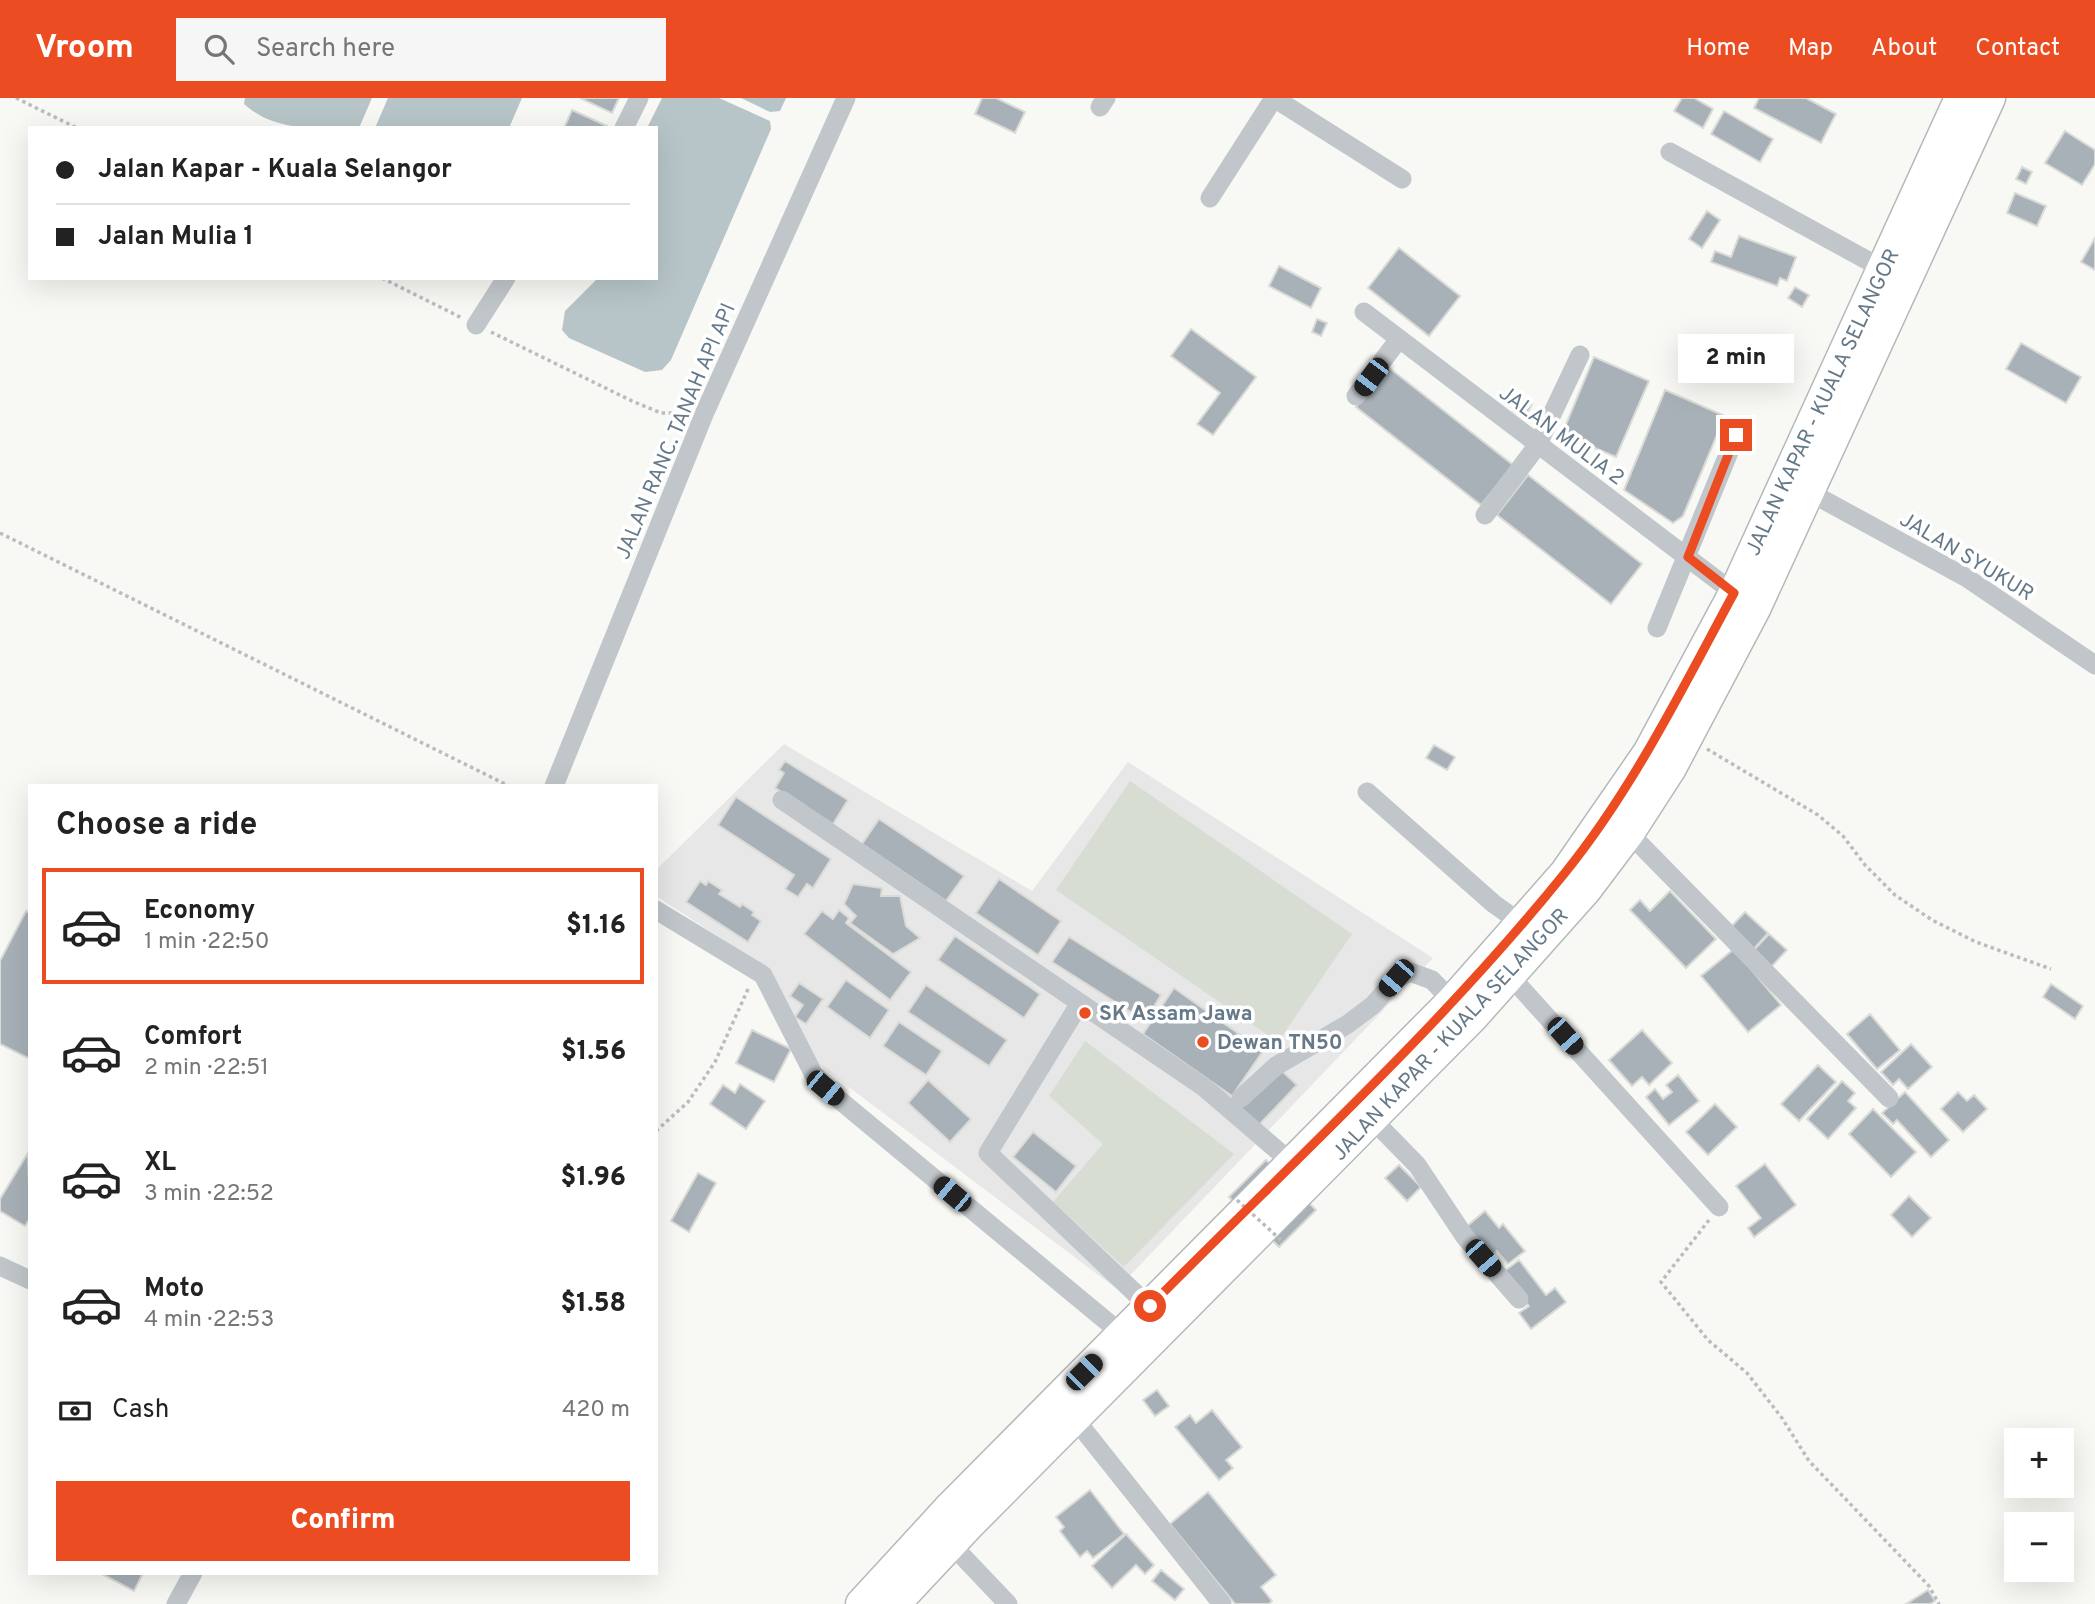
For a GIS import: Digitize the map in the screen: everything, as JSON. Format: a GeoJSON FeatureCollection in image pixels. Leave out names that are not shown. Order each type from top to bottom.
{"type":"FeatureCollection","features":[{"type":"Feature","properties":{"kind":"highway","name":"JALAN KAPAR - KUALA SELANGOR"},"geometry":{"type":"LineString","coordinates":[[1302,1171],[1372,1119],[1510,975],[1586,890],[1629,832],[1687,738],[1883,269],[1960,98]]}},
{"type":"Feature","properties":{"kind":"highway","name":"JALAN KAPAR - KUALA SELANGOR"},"geometry":{"type":"LineString","coordinates":[[895,1604],[1075,1419],[1159,1315],[1302,1171],[1565,873],[1648,752],[1811,493],[1990,98]]}},
{"type":"Feature","properties":{"kind":"highway","name":"JALAN KAPAR - KUALA SELANGOR"},"geometry":{"type":"LineString","coordinates":[[861,1604],[951,1506],[1122,1334],[1159,1315]]}},
{"type":"Feature","properties":{"kind":"street"},"geometry":{"type":"LineString","coordinates":[[625,126],[639,98]]}},
{"type":"Feature","properties":{"kind":"street","name":"JALAN RANC. TANAH API API"},"geometry":{"type":"LineString","coordinates":[[555,784],[705,412],[846,98]]}},
{"type":"Feature","properties":{"kind":"street"},"geometry":{"type":"LineString","coordinates":[[1210,198],[1274,98],[1402,179]]}},
{"type":"Feature","properties":{"kind":"street"},"geometry":{"type":"LineString","coordinates":[[1670,152],[1883,269]]}},
{"type":"Feature","properties":{"kind":"street"},"geometry":{"type":"LineString","coordinates":[[476,325],[505,280]]}},
{"type":"Feature","properties":{"kind":"street","name":"JALAN MULIA 2"},"geometry":{"type":"LineString","coordinates":[[1364,312],[1537,446],[1745,601]]}},
{"type":"Feature","properties":{"kind":"street"},"geometry":{"type":"LineString","coordinates":[[1356,396],[1399,339]]}},
{"type":"Feature","properties":{"kind":"street"},"geometry":{"type":"LineString","coordinates":[[1485,515],[1537,446],[1580,355]]}},
{"type":"Feature","properties":{"kind":"street"},"geometry":{"type":"LineString","coordinates":[[1657,628],[1736,435]]}},
{"type":"Feature","properties":{"kind":"street","name":"JALAN SYUKUR"},"geometry":{"type":"LineString","coordinates":[[1811,493],[1967,578],[2095,664]]}},
{"type":"Feature","properties":{"kind":"street"},"geometry":{"type":"LineString","coordinates":[[1367,792],[1494,904],[1521,923]]}},
{"type":"Feature","properties":{"kind":"street"},"geometry":{"type":"LineString","coordinates":[[782,800],[1205,1088],[1302,1171]]}},
{"type":"Feature","properties":{"kind":"street"},"geometry":{"type":"LineString","coordinates":[[1629,832],[1889,1098]]}},
{"type":"Feature","properties":{"kind":"street"},"geometry":{"type":"LineString","coordinates":[[658,912],[755,970],[769,983],[814,1075],[825,1088],[1122,1334]]}},
{"type":"Feature","properties":{"kind":"street"},"geometry":{"type":"LineString","coordinates":[[1241,1097],[1276,1066],[1348,1024],[1373,1005],[1396,978],[1410,972],[1432,980],[1452,1001]]}},
{"type":"Feature","properties":{"kind":"street"},"geometry":{"type":"LineString","coordinates":[[1510,975],[1719,1207]]}},
{"type":"Feature","properties":{"kind":"street"},"geometry":{"type":"LineString","coordinates":[[1080,1003],[988,1153],[1159,1315]]}},
{"type":"Feature","properties":{"kind":"street"},"geometry":{"type":"LineString","coordinates":[[1372,1119],[1428,1179],[1465,1237],[1520,1299]]}},
{"type":"Feature","properties":{"kind":"street"},"geometry":{"type":"LineString","coordinates":[[0,1266],[28,1279]]}},
{"type":"Feature","properties":{"kind":"street"},"geometry":{"type":"LineString","coordinates":[[1075,1419],[1222,1604]]}},
{"type":"Feature","properties":{"kind":"street"},"geometry":{"type":"LineString","coordinates":[[951,1544],[1008,1604]]}},
{"type":"Feature","properties":{"kind":"street"},"geometry":{"type":"LineString","coordinates":[[176,1604],[192,1575]]}},
{"type":"Feature","properties":{"kind":"path"},"geometry":{"type":"LineString","coordinates":[[16,98],[73,126]]}},
{"type":"Feature","properties":{"kind":"path"},"geometry":{"type":"LineString","coordinates":[[386,280],[661,413],[705,412]]}},
{"type":"Feature","properties":{"kind":"path"},"geometry":{"type":"LineString","coordinates":[[0,533],[505,784]]}},
{"type":"Feature","properties":{"kind":"path"},"geometry":{"type":"LineString","coordinates":[[1687,738],[1818,814],[1843,835],[1865,864],[1895,895],[1932,920],[1976,942],[2051,969]]}},
{"type":"Feature","properties":{"kind":"path"},"geometry":{"type":"LineString","coordinates":[[658,1129],[688,1102],[715,1062],[755,970]]}},
{"type":"Feature","properties":{"kind":"path"},"geometry":{"type":"LineString","coordinates":[[1237,1200],[1282,1241]]}},
{"type":"Feature","properties":{"kind":"path"},"geometry":{"type":"LineString","coordinates":[[1719,1207],[1661,1283],[1708,1340],[1747,1373],[1782,1418],[1809,1461],[1928,1586],[1939,1604]]}},
{"type":"Feature","properties":{"kind":"shaded area"},"geometry":{"type":"Polygon","coordinates":[[[245,98],[372,98],[360,126],[294,126],[270,120],[244,104],[245,98]]]}},
{"type":"Feature","properties":{"kind":"shaded area"},"geometry":{"type":"Polygon","coordinates":[[[388,98],[522,98],[510,126],[376,126],[388,98]]]}},
{"type":"Feature","properties":{"kind":"shaded area"},"geometry":{"type":"Polygon","coordinates":[[[662,98],[719,98],[770,121],[771,129],[671,360],[662,370],[645,372],[569,338],[562,330],[565,311],[596,280],[658,280],[658,126],[648,126],[662,98]]]}},
{"type":"Feature","properties":{"kind":"shaded area"},"geometry":{"type":"Polygon","coordinates":[[[741,98],[786,98],[780,111],[770,112],[741,98]]]}},
{"type":"Feature","properties":{"kind":"shaded area","name":"SK Assam Jawa"},"geometry":{"type":"Polygon","coordinates":[[[784,744],[1032,891],[1128,762],[1433,958],[1117,1289],[813,1060],[765,967],[658,897],[658,868],[784,744]]]}},
{"type":"Feature","properties":{"kind":"shaded area"},"geometry":{"type":"Polygon","coordinates":[[[1130,781],[1352,934],[1278,1042],[1056,890],[1130,781]]]}},
{"type":"Feature","properties":{"kind":"shaded area"},"geometry":{"type":"Polygon","coordinates":[[[1085,1041],[1234,1154],[1124,1267],[1053,1202],[1103,1144],[1049,1096],[1085,1041]]]}},
{"type":"Feature","properties":{"kind":"building"},"geometry":{"type":"Polygon","coordinates":[[[580,98],[619,98],[612,113],[580,98]]]}},
{"type":"Feature","properties":{"kind":"building"},"geometry":{"type":"Polygon","coordinates":[[[982,98],[996,98],[1025,112],[1015,133],[975,114],[982,98]]]}},
{"type":"Feature","properties":{"kind":"building"},"geometry":{"type":"Polygon","coordinates":[[[1682,98],[1694,98],[1713,109],[1703,128],[1674,111],[1682,98]]]}},
{"type":"Feature","properties":{"kind":"building"},"geometry":{"type":"Polygon","coordinates":[[[1759,98],[1806,98],[1836,114],[1821,143],[1754,108],[1759,98]]]}},
{"type":"Feature","properties":{"kind":"building"},"geometry":{"type":"Polygon","coordinates":[[[572,110],[607,126],[565,126],[572,110]]]}},
{"type":"Feature","properties":{"kind":"building"},"geometry":{"type":"Polygon","coordinates":[[[1724,111],[1773,139],[1760,162],[1711,134],[1724,111]]]}},
{"type":"Feature","properties":{"kind":"building"},"geometry":{"type":"Polygon","coordinates":[[[2065,131],[2095,150],[2095,164],[2082,185],[2045,163],[2065,131]]]}},
{"type":"Feature","properties":{"kind":"building"},"geometry":{"type":"Polygon","coordinates":[[[2022,167],[2032,172],[2026,184],[2016,179],[2022,167]]]}},
{"type":"Feature","properties":{"kind":"building"},"geometry":{"type":"Polygon","coordinates":[[[2015,193],[2046,206],[2037,226],[2007,213],[2015,193]]]}},
{"type":"Feature","properties":{"kind":"building"},"geometry":{"type":"Polygon","coordinates":[[[1707,211],[1720,220],[1702,248],[1689,239],[1707,211]]]}},
{"type":"Feature","properties":{"kind":"building"},"geometry":{"type":"Polygon","coordinates":[[[1739,236],[1796,257],[1787,281],[1780,278],[1777,286],[1711,262],[1715,251],[1731,257],[1739,236]]]}},
{"type":"Feature","properties":{"kind":"building"},"geometry":{"type":"Polygon","coordinates":[[[2095,238],[2095,270],[2081,262],[2095,238]]]}},
{"type":"Feature","properties":{"kind":"building"},"geometry":{"type":"Polygon","coordinates":[[[1399,248],[1460,296],[1429,336],[1368,288],[1399,248]]]}},
{"type":"Feature","properties":{"kind":"building"},"geometry":{"type":"Polygon","coordinates":[[[1279,266],[1321,288],[1311,308],[1269,286],[1279,266]]]}},
{"type":"Feature","properties":{"kind":"building"},"geometry":{"type":"Polygon","coordinates":[[[1795,287],[1809,295],[1802,307],[1788,298],[1795,287]]]}},
{"type":"Feature","properties":{"kind":"building"},"geometry":{"type":"Polygon","coordinates":[[[1317,319],[1327,323],[1321,336],[1312,332],[1317,319]]]}},
{"type":"Feature","properties":{"kind":"building"},"geometry":{"type":"Polygon","coordinates":[[[1191,329],[1256,377],[1213,435],[1197,424],[1220,393],[1171,356],[1191,329]]]}},
{"type":"Feature","properties":{"kind":"building"},"geometry":{"type":"Polygon","coordinates":[[[2021,343],[2081,377],[2066,403],[2006,369],[2021,343]]]}},
{"type":"Feature","properties":{"kind":"building"},"geometry":{"type":"Polygon","coordinates":[[[1594,357],[1649,381],[1616,457],[1562,434],[1594,357]]]}},
{"type":"Feature","properties":{"kind":"building"},"geometry":{"type":"Polygon","coordinates":[[[1388,367],[1513,465],[1481,505],[1356,407],[1388,367]]]}},
{"type":"Feature","properties":{"kind":"building"},"geometry":{"type":"Polygon","coordinates":[[[1665,390],[1725,416],[1683,516],[1673,523],[1624,490],[1665,390]]]}},
{"type":"Feature","properties":{"kind":"building"},"geometry":{"type":"Polygon","coordinates":[[[1521,398],[1532,404],[1525,418],[1513,411],[1521,398]]]}},
{"type":"Feature","properties":{"kind":"building"},"geometry":{"type":"Polygon","coordinates":[[[1528,475],[1642,564],[1611,604],[1497,515],[1528,475]]]}},
{"type":"Feature","properties":{"kind":"building"},"geometry":{"type":"Polygon","coordinates":[[[1434,745],[1455,757],[1447,770],[1426,758],[1434,745]]]}},
{"type":"Feature","properties":{"kind":"building"},"geometry":{"type":"Polygon","coordinates":[[[785,761],[848,800],[833,824],[775,788],[784,773],[779,770],[785,761]]]}},
{"type":"Feature","properties":{"kind":"building"},"geometry":{"type":"Polygon","coordinates":[[[736,797],[831,859],[813,888],[807,884],[798,897],[785,889],[794,875],[718,825],[736,797]]]}},
{"type":"Feature","properties":{"kind":"building"},"geometry":{"type":"Polygon","coordinates":[[[879,819],[964,876],[946,901],[862,844],[879,819]]]}},
{"type":"Feature","properties":{"kind":"building"},"geometry":{"type":"Polygon","coordinates":[[[999,879],[1061,921],[1038,955],[976,913],[999,879]]]}},
{"type":"Feature","properties":{"kind":"building"},"geometry":{"type":"Polygon","coordinates":[[[700,881],[706,885],[708,881],[722,890],[719,894],[754,912],[752,915],[761,921],[748,942],[686,902],[700,881]]]}},
{"type":"Feature","properties":{"kind":"building"},"geometry":{"type":"Polygon","coordinates":[[[853,884],[882,888],[881,896],[900,896],[906,926],[920,938],[893,954],[850,923],[856,916],[844,904],[853,884]]]}},
{"type":"Feature","properties":{"kind":"building"},"geometry":{"type":"Polygon","coordinates":[[[1670,891],[1716,939],[1686,968],[1630,910],[1640,900],[1650,911],[1670,891]]]}},
{"type":"Feature","properties":{"kind":"building"},"geometry":{"type":"Polygon","coordinates":[[[839,910],[849,918],[846,923],[911,972],[890,1000],[804,934],[822,911],[833,919],[839,910]]]}},
{"type":"Feature","properties":{"kind":"building"},"geometry":{"type":"Polygon","coordinates":[[[26,911],[28,912],[28,1058],[0,1044],[0,961],[26,911]]]}},
{"type":"Feature","properties":{"kind":"building"},"geometry":{"type":"Polygon","coordinates":[[[1745,912],[1768,933],[1753,950],[1729,929],[1745,912]]]}},
{"type":"Feature","properties":{"kind":"building"},"geometry":{"type":"Polygon","coordinates":[[[1769,934],[1787,950],[1771,967],[1753,951],[1769,934]]]}},
{"type":"Feature","properties":{"kind":"building"},"geometry":{"type":"Polygon","coordinates":[[[955,936],[1040,994],[1024,1018],[938,960],[955,936]]]}},
{"type":"Feature","properties":{"kind":"building"},"geometry":{"type":"Polygon","coordinates":[[[1069,937],[1161,995],[1145,1021],[1052,962],[1069,937]]]}},
{"type":"Feature","properties":{"kind":"building"},"geometry":{"type":"Polygon","coordinates":[[[1734,949],[1781,1005],[1748,1032],[1701,976],[1734,949]]]}},
{"type":"Feature","properties":{"kind":"building"},"geometry":{"type":"Polygon","coordinates":[[[846,980],[889,1010],[870,1038],[827,1007],[846,980]]]}},
{"type":"Feature","properties":{"kind":"building"},"geometry":{"type":"Polygon","coordinates":[[[799,983],[823,999],[806,1024],[795,1017],[803,1005],[790,996],[799,983]]]}},
{"type":"Feature","properties":{"kind":"building"},"geometry":{"type":"Polygon","coordinates":[[[2051,984],[2083,1006],[2075,1019],[2043,997],[2051,984]]]}},
{"type":"Feature","properties":{"kind":"building"},"geometry":{"type":"Polygon","coordinates":[[[926,985],[1007,1040],[989,1066],[908,1012],[926,985]]]}},
{"type":"Feature","properties":{"kind":"building","name":"Dewan TN50"},"geometry":{"type":"Polygon","coordinates":[[[1174,988],[1263,1051],[1232,1096],[1143,1034],[1174,988]]]}},
{"type":"Feature","properties":{"kind":"building"},"geometry":{"type":"Polygon","coordinates":[[[1870,1014],[1900,1050],[1877,1069],[1847,1034],[1870,1014]]]}},
{"type":"Feature","properties":{"kind":"building"},"geometry":{"type":"Polygon","coordinates":[[[899,1022],[942,1051],[926,1075],[883,1046],[899,1022]]]}},
{"type":"Feature","properties":{"kind":"building"},"geometry":{"type":"Polygon","coordinates":[[[752,1030],[791,1049],[774,1082],[736,1063],[752,1030]]]}},
{"type":"Feature","properties":{"kind":"building"},"geometry":{"type":"Polygon","coordinates":[[[1642,1030],[1672,1063],[1649,1085],[1642,1077],[1632,1086],[1609,1060],[1642,1030]]]}},
{"type":"Feature","properties":{"kind":"building"},"geometry":{"type":"Polygon","coordinates":[[[1911,1044],[1932,1067],[1908,1089],[1899,1079],[1893,1085],[1881,1072],[1911,1044]]]}},
{"type":"Feature","properties":{"kind":"building"},"geometry":{"type":"Polygon","coordinates":[[[1818,1065],[1836,1082],[1799,1121],[1781,1104],[1818,1065]]]}},
{"type":"Feature","properties":{"kind":"building"},"geometry":{"type":"Polygon","coordinates":[[[1279,1068],[1297,1085],[1258,1126],[1240,1109],[1279,1068]]]}},
{"type":"Feature","properties":{"kind":"building"},"geometry":{"type":"Polygon","coordinates":[[[1678,1075],[1699,1101],[1669,1125],[1646,1097],[1655,1089],[1663,1099],[1672,1092],[1666,1085],[1678,1075]]]}},
{"type":"Feature","properties":{"kind":"building"},"geometry":{"type":"Polygon","coordinates":[[[928,1080],[971,1119],[950,1142],[908,1103],[928,1080]]]}},
{"type":"Feature","properties":{"kind":"building"},"geometry":{"type":"Polygon","coordinates":[[[1842,1081],[1855,1093],[1848,1101],[1856,1108],[1828,1139],[1807,1119],[1842,1081]]]}},
{"type":"Feature","properties":{"kind":"building"},"geometry":{"type":"Polygon","coordinates":[[[740,1084],[765,1101],[746,1129],[710,1104],[723,1085],[735,1093],[740,1084]]]}},
{"type":"Feature","properties":{"kind":"building"},"geometry":{"type":"Polygon","coordinates":[[[1905,1092],[1949,1140],[1931,1157],[1897,1120],[1893,1124],[1882,1113],[1905,1092]]]}},
{"type":"Feature","properties":{"kind":"building"},"geometry":{"type":"Polygon","coordinates":[[[1958,1092],[1967,1101],[1974,1095],[1987,1109],[1963,1132],[1941,1109],[1958,1092]]]}},
{"type":"Feature","properties":{"kind":"building"},"geometry":{"type":"Polygon","coordinates":[[[1715,1104],[1737,1127],[1708,1155],[1686,1132],[1715,1104]]]}},
{"type":"Feature","properties":{"kind":"building"},"geometry":{"type":"Polygon","coordinates":[[[1873,1109],[1916,1152],[1891,1177],[1849,1134],[1873,1109]]]}},
{"type":"Feature","properties":{"kind":"building"},"geometry":{"type":"Polygon","coordinates":[[[1033,1132],[1076,1166],[1056,1192],[1013,1157],[1033,1132]]]}},
{"type":"Feature","properties":{"kind":"building"},"geometry":{"type":"Polygon","coordinates":[[[28,1153],[28,1221],[25,1226],[0,1211],[0,1199],[28,1153]]]}},
{"type":"Feature","properties":{"kind":"building"},"geometry":{"type":"Polygon","coordinates":[[[1266,1160],[1316,1210],[1279,1247],[1229,1197],[1266,1160]]]}},
{"type":"Feature","properties":{"kind":"building"},"geometry":{"type":"Polygon","coordinates":[[[1765,1164],[1796,1205],[1754,1237],[1748,1228],[1761,1218],[1736,1186],[1765,1164]]]}},
{"type":"Feature","properties":{"kind":"building"},"geometry":{"type":"Polygon","coordinates":[[[1399,1165],[1421,1187],[1407,1201],[1385,1178],[1399,1165]]]}},
{"type":"Feature","properties":{"kind":"building"},"geometry":{"type":"Polygon","coordinates":[[[698,1173],[716,1183],[689,1232],[671,1221],[698,1173]]]}},
{"type":"Feature","properties":{"kind":"building"},"geometry":{"type":"Polygon","coordinates":[[[1909,1196],[1931,1218],[1912,1237],[1891,1215],[1909,1196]]]}},
{"type":"Feature","properties":{"kind":"building"},"geometry":{"type":"Polygon","coordinates":[[[1485,1211],[1499,1228],[1503,1224],[1525,1251],[1508,1264],[1497,1251],[1490,1257],[1466,1227],[1485,1211]]]}},
{"type":"Feature","properties":{"kind":"building"},"geometry":{"type":"Polygon","coordinates":[[[1519,1260],[1546,1295],[1555,1288],[1566,1302],[1531,1329],[1519,1313],[1529,1306],[1502,1273],[1519,1260]]]}},
{"type":"Feature","properties":{"kind":"building"},"geometry":{"type":"Polygon","coordinates":[[[1157,1390],[1169,1406],[1155,1416],[1143,1400],[1157,1390]]]}},
{"type":"Feature","properties":{"kind":"building"},"geometry":{"type":"Polygon","coordinates":[[[1212,1410],[1242,1447],[1226,1460],[1233,1468],[1219,1480],[1175,1427],[1190,1415],[1196,1423],[1212,1410]]]}},
{"type":"Feature","properties":{"kind":"building"},"geometry":{"type":"Polygon","coordinates":[[[1090,1490],[1124,1534],[1093,1558],[1087,1551],[1080,1557],[1060,1531],[1064,1527],[1056,1517],[1090,1490]]]}},
{"type":"Feature","properties":{"kind":"building"},"geometry":{"type":"Polygon","coordinates":[[[1208,1492],[1276,1575],[1261,1587],[1272,1601],[1269,1604],[1235,1604],[1170,1524],[1208,1492]]]}},
{"type":"Feature","properties":{"kind":"building"},"geometry":{"type":"Polygon","coordinates":[[[1126,1534],[1154,1565],[1145,1574],[1136,1565],[1112,1588],[1092,1566],[1126,1534]]]}},
{"type":"Feature","properties":{"kind":"building"},"geometry":{"type":"Polygon","coordinates":[[[1161,1570],[1184,1589],[1175,1600],[1152,1581],[1161,1570]]]}},
{"type":"Feature","properties":{"kind":"building"},"geometry":{"type":"Polygon","coordinates":[[[104,1575],[142,1575],[134,1591],[104,1575]]]}},
{"type":"Feature","properties":{"kind":"building"},"geometry":{"type":"Polygon","coordinates":[[[1928,1590],[1935,1601],[1930,1604],[1906,1604],[1928,1590]]]}},
{"type":"Feature","properties":{"kind":"place","name":"SK Assam Jawa"},"geometry":{"type":"Point","coordinates":[1085,1013]}},
{"type":"Feature","properties":{"kind":"place","name":"Dewan TN50"},"geometry":{"type":"Point","coordinates":[1203,1042]}},
{"type":"Feature","properties":{"kind":"route"},"geometry":{"type":"LineString","coordinates":[[1150,1306],[1452,1001],[1565,873],[1648,752],[1734,593],[1688,557],[1736,435]]}}]}
